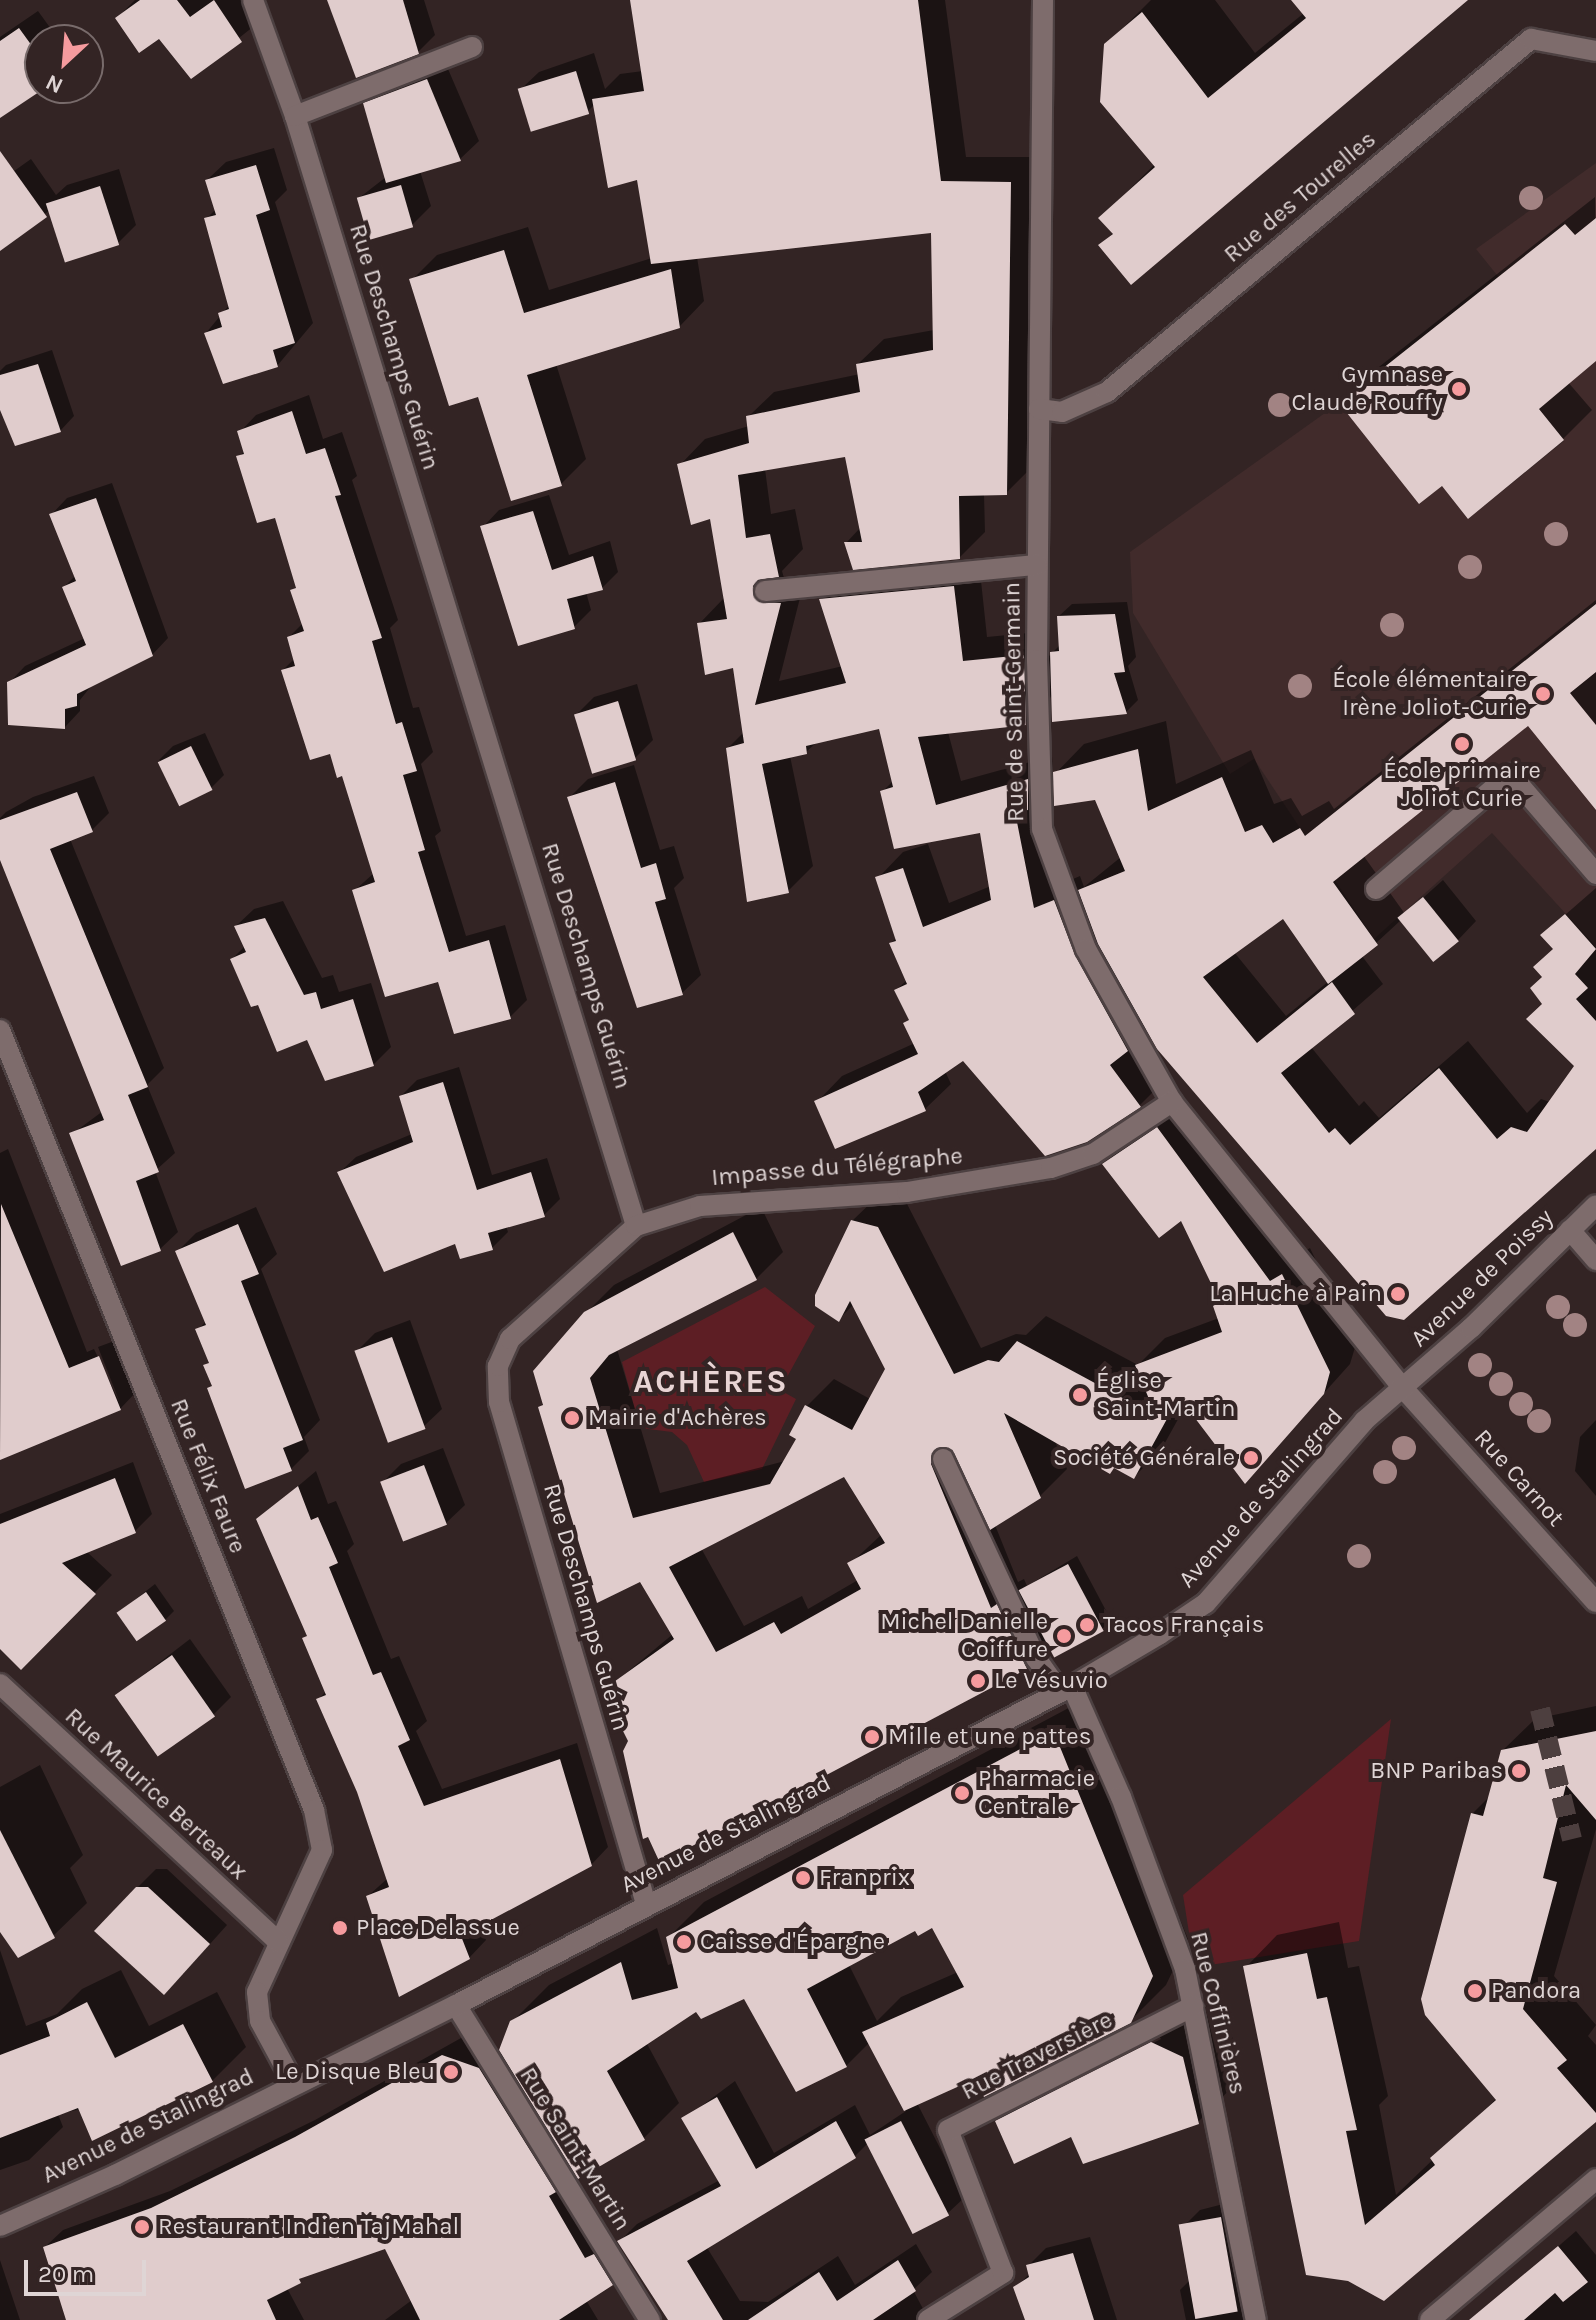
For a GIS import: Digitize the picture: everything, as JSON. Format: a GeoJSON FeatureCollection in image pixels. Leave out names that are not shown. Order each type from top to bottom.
{"type":"FeatureCollection","features":[{"type":"Feature","properties":{"kind":"street","name":"Rue Deschamps Guérin"},"geometry":{"type":"LineString","coordinates":[[253,0],[295,116],[636,1226],[510,1339],[498,1366],[499,1402],[646,1904]]}},
{"type":"Feature","properties":{"kind":"street","name":"Rue de Saint-Germain"},"geometry":{"type":"LineString","coordinates":[[1043,0],[1037,565],[1042,829],[1086,949],[1172,1102],[1403,1388]]}},
{"type":"Feature","properties":{"kind":"street","name":"Rue des Tourelles"},"geometry":{"type":"LineString","coordinates":[[1039,409],[1062,412],[1107,392],[1531,39],[1596,51]]}},
{"type":"Feature","properties":{"kind":"street"},"geometry":{"type":"LineString","coordinates":[[295,116],[472,47]]}},
{"type":"Feature","properties":{"kind":"street"},"geometry":{"type":"LineString","coordinates":[[765,591],[1037,565]]}},
{"type":"Feature","properties":{"kind":"street"},"geometry":{"type":"LineString","coordinates":[[1376,889],[1510,774],[1596,874]]}},
{"type":"Feature","properties":{"kind":"street","name":"Rue Félix Faure"},"geometry":{"type":"LineString","coordinates":[[0,1030],[314,1810],[322,1850],[278,1941]]}},
{"type":"Feature","properties":{"kind":"street","name":"Impasse du Télégraphe"},"geometry":{"type":"LineString","coordinates":[[636,1226],[700,1206],[907,1192],[1051,1168],[1093,1154],[1172,1102]]}},
{"type":"Feature","properties":{"kind":"street","name":"Avenue de Poissy"},"geometry":{"type":"LineString","coordinates":[[1403,1388],[1596,1205]]}},
{"type":"Feature","properties":{"kind":"street"},"geometry":{"type":"LineString","coordinates":[[1570,1230],[1596,1260]]}},
{"type":"Feature","properties":{"kind":"street","name":"Rue Carnot"},"geometry":{"type":"LineString","coordinates":[[1403,1388],[1596,1602]]}},
{"type":"Feature","properties":{"kind":"street","name":"Avenue de Stalingrad"},"geometry":{"type":"LineString","coordinates":[[0,2226],[115,2175],[293,2082],[456,2005],[1066,1689],[1206,1603],[1364,1421],[1403,1388]]}},
{"type":"Feature","properties":{"kind":"street","name":"Rue Coffinières"},"geometry":{"type":"LineString","coordinates":[[943,1459],[1036,1658],[1066,1689],[1121,1797],[1194,2006],[1256,2320]]}},
{"type":"Feature","properties":{"kind":"street","name":"Rue Maurice Berteaux"},"geometry":{"type":"LineString","coordinates":[[0,1684],[278,1941]]}},
{"type":"Feature","properties":{"kind":"street"},"geometry":{"type":"LineString","coordinates":[[278,1941],[257,1992],[258,2007],[260,2021],[293,2082]]}},
{"type":"Feature","properties":{"kind":"street","name":"Rue Saint-Martin"},"geometry":{"type":"LineString","coordinates":[[456,2005],[650,2320]]}},
{"type":"Feature","properties":{"kind":"street","name":"Rue Traversière"},"geometry":{"type":"LineString","coordinates":[[928,2320],[1003,2273],[948,2130],[1194,2006]]}},
{"type":"Feature","properties":{"kind":"street"},"geometry":{"type":"LineString","coordinates":[[1430,2320],[1596,2179]]}},
{"type":"Feature","properties":{"kind":"shaded area"},"geometry":{"type":"Polygon","coordinates":[[[1596,163],[1596,947],[1492,833],[1374,939],[1254,759],[1230,774],[1133,613],[1130,552],[1339,403],[1419,503],[1442,486],[1468,519],[1564,441],[1539,409],[1566,361],[1476,249],[1596,163]]]}},
{"type":"Feature","properties":{"kind":"shaded area"},"geometry":{"type":"Polygon","coordinates":[[[765,1287],[815,1326],[780,1390],[796,1399],[762,1469],[704,1482],[687,1445],[672,1432],[640,1428],[622,1362],[765,1287]]]}},
{"type":"Feature","properties":{"kind":"shaded area"},"geometry":{"type":"Polygon","coordinates":[[[1391,1719],[1359,1941],[1204,1966],[1190,1939],[1183,1895],[1391,1719]]]}},
{"type":"Feature","properties":{"kind":"building"},"geometry":{"type":"Polygon","coordinates":[[[140,0],[177,0],[190,17],[214,0],[242,42],[191,79],[159,39],[139,53],[115,18],[140,0]]]}},
{"type":"Feature","properties":{"kind":"building"},"geometry":{"type":"Polygon","coordinates":[[[327,0],[403,0],[419,54],[356,78],[327,0]]]}},
{"type":"Feature","properties":{"kind":"building"},"geometry":{"type":"Polygon","coordinates":[[[630,0],[918,0],[941,181],[1011,182],[1007,495],[959,496],[960,559],[853,570],[844,542],[862,542],[845,457],[738,475],[746,538],[770,534],[779,577],[758,580],[753,586],[759,602],[781,603],[755,705],[846,683],[819,599],[954,586],[963,661],[1024,655],[1026,725],[918,737],[936,805],[1028,779],[1028,810],[1015,812],[1034,908],[1054,900],[1075,955],[1128,1051],[1110,1065],[1141,1107],[1087,1142],[1045,1156],[963,1061],[918,1092],[926,1111],[835,1149],[814,1101],[918,1054],[903,1023],[909,1020],[894,990],[907,984],[889,943],[896,941],[875,877],[903,868],[923,927],[991,900],[980,833],[894,849],[880,791],[893,787],[879,729],[806,746],[807,754],[762,764],[789,893],[747,902],[726,748],[744,743],[733,668],[705,675],[697,623],[727,619],[710,519],[691,525],[677,464],[749,443],[746,416],[860,392],[856,364],[933,350],[931,233],[651,264],[637,180],[608,188],[592,99],[644,91],[630,0]]]}},
{"type":"Feature","properties":{"kind":"building"},"geometry":{"type":"Polygon","coordinates":[[[1291,0],[1468,0],[1131,285],[1098,245],[1113,234],[1098,218],[1155,167],[1100,102],[1104,44],[1142,12],[1208,98],[1306,18],[1291,0]]]}},
{"type":"Feature","properties":{"kind":"building"},"geometry":{"type":"Polygon","coordinates":[[[19,28],[24,35],[24,102],[0,118],[0,41],[19,28]]]}},
{"type":"Feature","properties":{"kind":"building"},"geometry":{"type":"Polygon","coordinates":[[[576,71],[589,114],[531,132],[518,89],[576,71]]]}},
{"type":"Feature","properties":{"kind":"building"},"geometry":{"type":"Polygon","coordinates":[[[427,79],[461,161],[386,183],[363,103],[427,79]]]}},
{"type":"Feature","properties":{"kind":"building"},"geometry":{"type":"Polygon","coordinates":[[[0,151],[47,217],[0,251],[0,151]]]}},
{"type":"Feature","properties":{"kind":"building"},"geometry":{"type":"Polygon","coordinates":[[[256,165],[270,210],[256,215],[295,343],[273,350],[278,367],[223,384],[204,333],[222,327],[218,313],[229,309],[204,218],[216,215],[205,180],[256,165]]]}},
{"type":"Feature","properties":{"kind":"building"},"geometry":{"type":"Polygon","coordinates":[[[401,185],[413,227],[369,240],[357,198],[401,185]]]}},
{"type":"Feature","properties":{"kind":"building"},"geometry":{"type":"Polygon","coordinates":[[[100,186],[119,245],[65,263],[46,204],[100,186]]]}},
{"type":"Feature","properties":{"kind":"building","name":"Gymnase Claude Rouffy"},"geometry":{"type":"Polygon","coordinates":[[[1596,218],[1596,361],[1539,409],[1564,440],[1468,519],[1442,486],[1419,504],[1339,403],[1565,224],[1575,235],[1596,218]]]}},
{"type":"Feature","properties":{"kind":"building"},"geometry":{"type":"Polygon","coordinates":[[[504,250],[524,313],[671,269],[680,328],[527,375],[562,486],[511,501],[478,397],[449,406],[409,279],[504,250]]]}},
{"type":"Feature","properties":{"kind":"building"},"geometry":{"type":"Polygon","coordinates":[[[38,364],[61,432],[15,446],[0,410],[0,375],[38,364]]]}},
{"type":"Feature","properties":{"kind":"building"},"geometry":{"type":"Polygon","coordinates":[[[292,411],[306,454],[325,448],[341,495],[335,496],[382,638],[372,641],[396,724],[402,722],[417,771],[403,775],[425,850],[418,852],[449,952],[489,940],[511,1019],[454,1034],[438,982],[385,997],[352,890],[375,882],[342,776],[337,778],[330,754],[310,760],[281,670],[295,666],[287,637],[304,631],[290,590],[296,588],[275,518],[257,523],[236,456],[244,454],[237,431],[292,411]]]}},
{"type":"Feature","properties":{"kind":"building"},"geometry":{"type":"Polygon","coordinates":[[[96,498],[153,656],[77,694],[77,706],[65,709],[65,729],[8,725],[7,682],[86,645],[62,587],[76,581],[49,514],[96,498]]]}},
{"type":"Feature","properties":{"kind":"building"},"geometry":{"type":"Polygon","coordinates":[[[533,511],[552,570],[593,556],[603,590],[567,599],[575,629],[518,646],[480,526],[533,511]]]}},
{"type":"Feature","properties":{"kind":"building"},"geometry":{"type":"Polygon","coordinates":[[[1596,604],[1596,672],[1570,693],[1596,725],[1596,810],[1528,726],[1333,882],[1378,945],[1328,984],[1283,919],[1203,977],[1257,1043],[1332,982],[1355,1014],[1281,1073],[1329,1133],[1335,1128],[1350,1145],[1439,1068],[1497,1139],[1511,1127],[1527,1132],[1574,1066],[1526,1019],[1542,1004],[1530,988],[1542,977],[1533,967],[1553,949],[1540,935],[1565,914],[1596,949],[1575,974],[1588,988],[1576,999],[1596,1021],[1596,1149],[1404,1320],[1386,1316],[1157,1049],[1098,944],[1078,890],[1125,871],[1095,800],[1054,806],[1053,772],[1138,749],[1148,811],[1222,777],[1245,832],[1262,825],[1273,843],[1300,828],[1305,836],[1596,604]]]}},
{"type":"Feature","properties":{"kind":"building"},"geometry":{"type":"Polygon","coordinates":[[[1115,614],[1125,672],[1114,673],[1127,714],[1052,722],[1050,652],[1059,651],[1057,616],[1115,614]]]}},
{"type":"Feature","properties":{"kind":"building"},"geometry":{"type":"Polygon","coordinates":[[[618,701],[636,760],[592,774],[574,714],[618,701]]]}},
{"type":"Feature","properties":{"kind":"building"},"geometry":{"type":"Polygon","coordinates":[[[191,746],[212,790],[179,806],[158,762],[191,746]]]}},
{"type":"Feature","properties":{"kind":"building"},"geometry":{"type":"Polygon","coordinates":[[[615,782],[641,868],[656,863],[666,899],[655,902],[683,995],[637,1008],[567,797],[615,782]]]}},
{"type":"Feature","properties":{"kind":"building"},"geometry":{"type":"Polygon","coordinates":[[[77,792],[93,832],[50,849],[148,1087],[128,1095],[159,1172],[136,1181],[161,1251],[121,1266],[69,1133],[104,1120],[0,860],[0,820],[77,792]]]}},
{"type":"Feature","properties":{"kind":"building"},"geometry":{"type":"Polygon","coordinates":[[[1423,897],[1459,941],[1433,962],[1397,918],[1423,897]]]}},
{"type":"Feature","properties":{"kind":"building"},"geometry":{"type":"Polygon","coordinates":[[[265,918],[304,995],[316,992],[321,1009],[353,999],[374,1066],[325,1081],[307,1040],[277,1052],[258,1005],[251,1007],[230,959],[246,952],[234,926],[265,918]]]}},
{"type":"Feature","properties":{"kind":"building"},"geometry":{"type":"Polygon","coordinates":[[[443,1082],[477,1190],[531,1172],[545,1217],[488,1233],[493,1250],[460,1259],[455,1244],[384,1272],[337,1172],[413,1142],[399,1096],[443,1082]]]}},
{"type":"Feature","properties":{"kind":"building"},"geometry":{"type":"Polygon","coordinates":[[[1157,1127],[1270,1281],[1282,1274],[1330,1372],[1324,1394],[1245,1484],[1179,1397],[1134,1479],[1114,1468],[1110,1474],[1004,1413],[1041,1498],[990,1530],[954,1453],[937,1448],[931,1464],[991,1608],[997,1604],[1027,1669],[660,1863],[648,1837],[643,1839],[623,1751],[628,1741],[618,1721],[611,1684],[674,1639],[640,1582],[597,1603],[538,1407],[543,1405],[533,1371],[584,1312],[733,1232],[757,1280],[609,1355],[590,1378],[633,1518],[770,1484],[796,1439],[789,1435],[805,1405],[852,1430],[885,1369],[850,1301],[839,1322],[815,1306],[815,1295],[851,1220],[878,1227],[954,1374],[988,1360],[999,1362],[1017,1341],[1156,1416],[1135,1365],[1222,1332],[1213,1306],[1220,1302],[1181,1221],[1159,1238],[1102,1164],[1157,1127]],[[844,1477],[669,1567],[716,1652],[774,1622],[781,1634],[861,1589],[847,1563],[885,1543],[844,1477]]]}},
{"type":"Feature","properties":{"kind":"building"},"geometry":{"type":"Polygon","coordinates":[[[1,1204],[69,1368],[99,1356],[121,1410],[0,1460],[1,1204]]]}},
{"type":"Feature","properties":{"kind":"building"},"geometry":{"type":"Polygon","coordinates":[[[238,1224],[259,1274],[241,1281],[303,1440],[283,1448],[292,1471],[245,1489],[207,1388],[212,1386],[203,1365],[209,1363],[195,1329],[206,1325],[175,1251],[238,1224]]]}},
{"type":"Feature","properties":{"kind":"building"},"geometry":{"type":"Polygon","coordinates":[[[392,1337],[426,1429],[388,1443],[354,1351],[392,1337]]]}},
{"type":"Feature","properties":{"kind":"building"},"geometry":{"type":"Polygon","coordinates":[[[424,1465],[447,1525],[403,1542],[380,1482],[424,1465]]]}},
{"type":"Feature","properties":{"kind":"building"},"geometry":{"type":"Polygon","coordinates":[[[115,1478],[136,1533],[62,1563],[96,1594],[21,1670],[0,1649],[0,1524],[115,1478]]]}},
{"type":"Feature","properties":{"kind":"building"},"geometry":{"type":"Polygon","coordinates":[[[298,1486],[311,1520],[318,1517],[338,1563],[329,1567],[373,1675],[381,1672],[410,1740],[398,1746],[424,1806],[560,1759],[592,1866],[461,1936],[470,1959],[399,1997],[366,1896],[389,1887],[357,1792],[316,1699],[326,1695],[302,1638],[307,1636],[256,1519],[298,1486]]]}},
{"type":"Feature","properties":{"kind":"building"},"geometry":{"type":"Polygon","coordinates":[[[1068,1564],[1104,1631],[1054,1657],[1019,1590],[1068,1564]]]}},
{"type":"Feature","properties":{"kind":"building"},"geometry":{"type":"Polygon","coordinates":[[[146,1592],[166,1621],[137,1641],[117,1613],[146,1592]]]}},
{"type":"Feature","properties":{"kind":"building"},"geometry":{"type":"Polygon","coordinates":[[[172,1655],[215,1716],[158,1757],[115,1695],[172,1655]]]}},
{"type":"Feature","properties":{"kind":"building"},"geometry":{"type":"Polygon","coordinates":[[[1596,1731],[1596,1820],[1566,1785],[1543,1878],[1557,1882],[1523,2009],[1567,2060],[1557,2068],[1596,2113],[1596,2122],[1384,2301],[1348,2281],[1306,2275],[1243,1966],[1307,1953],[1317,1999],[1327,1997],[1357,2130],[1346,2131],[1365,2225],[1435,2165],[1430,2158],[1496,2100],[1425,2015],[1421,1999],[1471,1813],[1483,1816],[1501,1750],[1596,1731]]]}},
{"type":"Feature","properties":{"kind":"building"},"geometry":{"type":"Polygon","coordinates":[[[1041,1738],[1060,1747],[1153,1976],[1131,2023],[984,2097],[975,2079],[904,2111],[862,2032],[964,1987],[932,1928],[918,1936],[915,1931],[807,1989],[847,2067],[796,2092],[744,1999],[701,2019],[696,2012],[607,2071],[645,2140],[578,2179],[499,2050],[510,2021],[621,1962],[632,2000],[678,1988],[666,1937],[1041,1738]]]}},
{"type":"Feature","properties":{"kind":"building"},"geometry":{"type":"Polygon","coordinates":[[[0,1830],[55,1938],[18,1958],[0,1932],[0,1830]]]}},
{"type":"Feature","properties":{"kind":"building"},"geometry":{"type":"Polygon","coordinates":[[[136,1887],[148,1887],[210,1944],[164,1995],[94,1931],[136,1887]]]}},
{"type":"Feature","properties":{"kind":"building"},"geometry":{"type":"Polygon","coordinates":[[[87,2002],[115,2058],[183,2024],[213,2082],[92,2141],[78,2108],[0,2138],[0,2055],[50,2036],[46,2023],[87,2002]]]}},
{"type":"Feature","properties":{"kind":"building"},"geometry":{"type":"Polygon","coordinates":[[[1151,2042],[1183,2057],[1199,2124],[1083,2164],[1071,2137],[1014,2164],[995,2121],[1151,2042]]]}},
{"type":"Feature","properties":{"kind":"building"},"geometry":{"type":"Polygon","coordinates":[[[442,2055],[479,2068],[556,2192],[549,2196],[585,2258],[594,2254],[613,2285],[559,2320],[420,2320],[385,2249],[299,2279],[301,2283],[267,2300],[276,2320],[66,2320],[43,2247],[151,2208],[295,2137],[442,2055]]]}},
{"type":"Feature","properties":{"kind":"building"},"geometry":{"type":"Polygon","coordinates":[[[717,2097],[756,2169],[836,2121],[856,2158],[687,2261],[723,2320],[668,2320],[617,2241],[721,2186],[681,2118],[717,2097]]]}},
{"type":"Feature","properties":{"kind":"building"},"geometry":{"type":"Polygon","coordinates":[[[901,2121],[949,2215],[913,2234],[864,2140],[901,2121]]]}},
{"type":"Feature","properties":{"kind":"building"},"geometry":{"type":"Polygon","coordinates":[[[1221,2217],[1238,2312],[1195,2319],[1179,2224],[1221,2217]]]}},
{"type":"Feature","properties":{"kind":"building"},"geometry":{"type":"Polygon","coordinates":[[[1558,2246],[1588,2282],[1563,2302],[1555,2293],[1524,2320],[1469,2320],[1558,2246]]]}},
{"type":"Feature","properties":{"kind":"building"},"geometry":{"type":"Polygon","coordinates":[[[1073,2253],[1094,2320],[1025,2320],[1013,2287],[1029,2277],[1026,2265],[1073,2253]]]}},
{"type":"Feature","properties":{"kind":"building"},"geometry":{"type":"Polygon","coordinates":[[[898,2260],[916,2291],[873,2320],[748,2320],[819,2272],[837,2301],[898,2260]]]}},
{"type":"Feature","properties":{"kind":"tunnel"},"geometry":{"type":"LineString","coordinates":[[1540,1709],[1572,1839]]}},
{"type":"Feature","properties":{"kind":"place","name":"Gymnase Claude Rouffy"},"geometry":{"type":"Point","coordinates":[1459,389]}},
{"type":"Feature","properties":{"kind":"place","name":"École élémentaire Irène Joliot-Curie"},"geometry":{"type":"Point","coordinates":[1543,694]}},
{"type":"Feature","properties":{"kind":"place","name":"École primaire Joliot Curie"},"geometry":{"type":"Point","coordinates":[1462,744]}},
{"type":"Feature","properties":{"kind":"place","name":"La Huche à Pain"},"geometry":{"type":"Point","coordinates":[1398,1294]}},
{"type":"Feature","properties":{"kind":"place","name":"Église Saint-Martin"},"geometry":{"type":"Point","coordinates":[1080,1395]}},
{"type":"Feature","properties":{"kind":"place","name":"Mairie d'Achères"},"geometry":{"type":"Point","coordinates":[572,1418]}},
{"type":"Feature","properties":{"kind":"place","name":"Société Générale"},"geometry":{"type":"Point","coordinates":[1251,1458]}},
{"type":"Feature","properties":{"kind":"place","name":"Tacos Français"},"geometry":{"type":"Point","coordinates":[1087,1625]}},
{"type":"Feature","properties":{"kind":"place","name":"Michel Danielle Coiffure"},"geometry":{"type":"Point","coordinates":[1064,1636]}},
{"type":"Feature","properties":{"kind":"place","name":"Le Vésuvio"},"geometry":{"type":"Point","coordinates":[978,1681]}},
{"type":"Feature","properties":{"kind":"place","name":"Mille et une pattes"},"geometry":{"type":"Point","coordinates":[872,1737]}},
{"type":"Feature","properties":{"kind":"place","name":"BNP Paribas"},"geometry":{"type":"Point","coordinates":[1519,1771]}},
{"type":"Feature","properties":{"kind":"place","name":"Pharmacie Centrale"},"geometry":{"type":"Point","coordinates":[962,1793]}},
{"type":"Feature","properties":{"kind":"place","name":"Franprix"},"geometry":{"type":"Point","coordinates":[803,1878]}},
{"type":"Feature","properties":{"kind":"place","name":"Place Delassue"},"geometry":{"type":"Point","coordinates":[340,1928]}},
{"type":"Feature","properties":{"kind":"place","name":"Caisse d'Épargne"},"geometry":{"type":"Point","coordinates":[684,1942]}},
{"type":"Feature","properties":{"kind":"place","name":"Pandora"},"geometry":{"type":"Point","coordinates":[1475,1991]}},
{"type":"Feature","properties":{"kind":"place","name":"Le Disque Bleu"},"geometry":{"type":"Point","coordinates":[451,2072]}},
{"type":"Feature","properties":{"kind":"place","name":"Restaurant Indien TajMahal"},"geometry":{"type":"Point","coordinates":[142,2227]}},
{"type":"Feature","properties":{"kind":"district","name":"ACHÈRES"},"geometry":{"type":"Point","coordinates":[711,1382]}}]}
